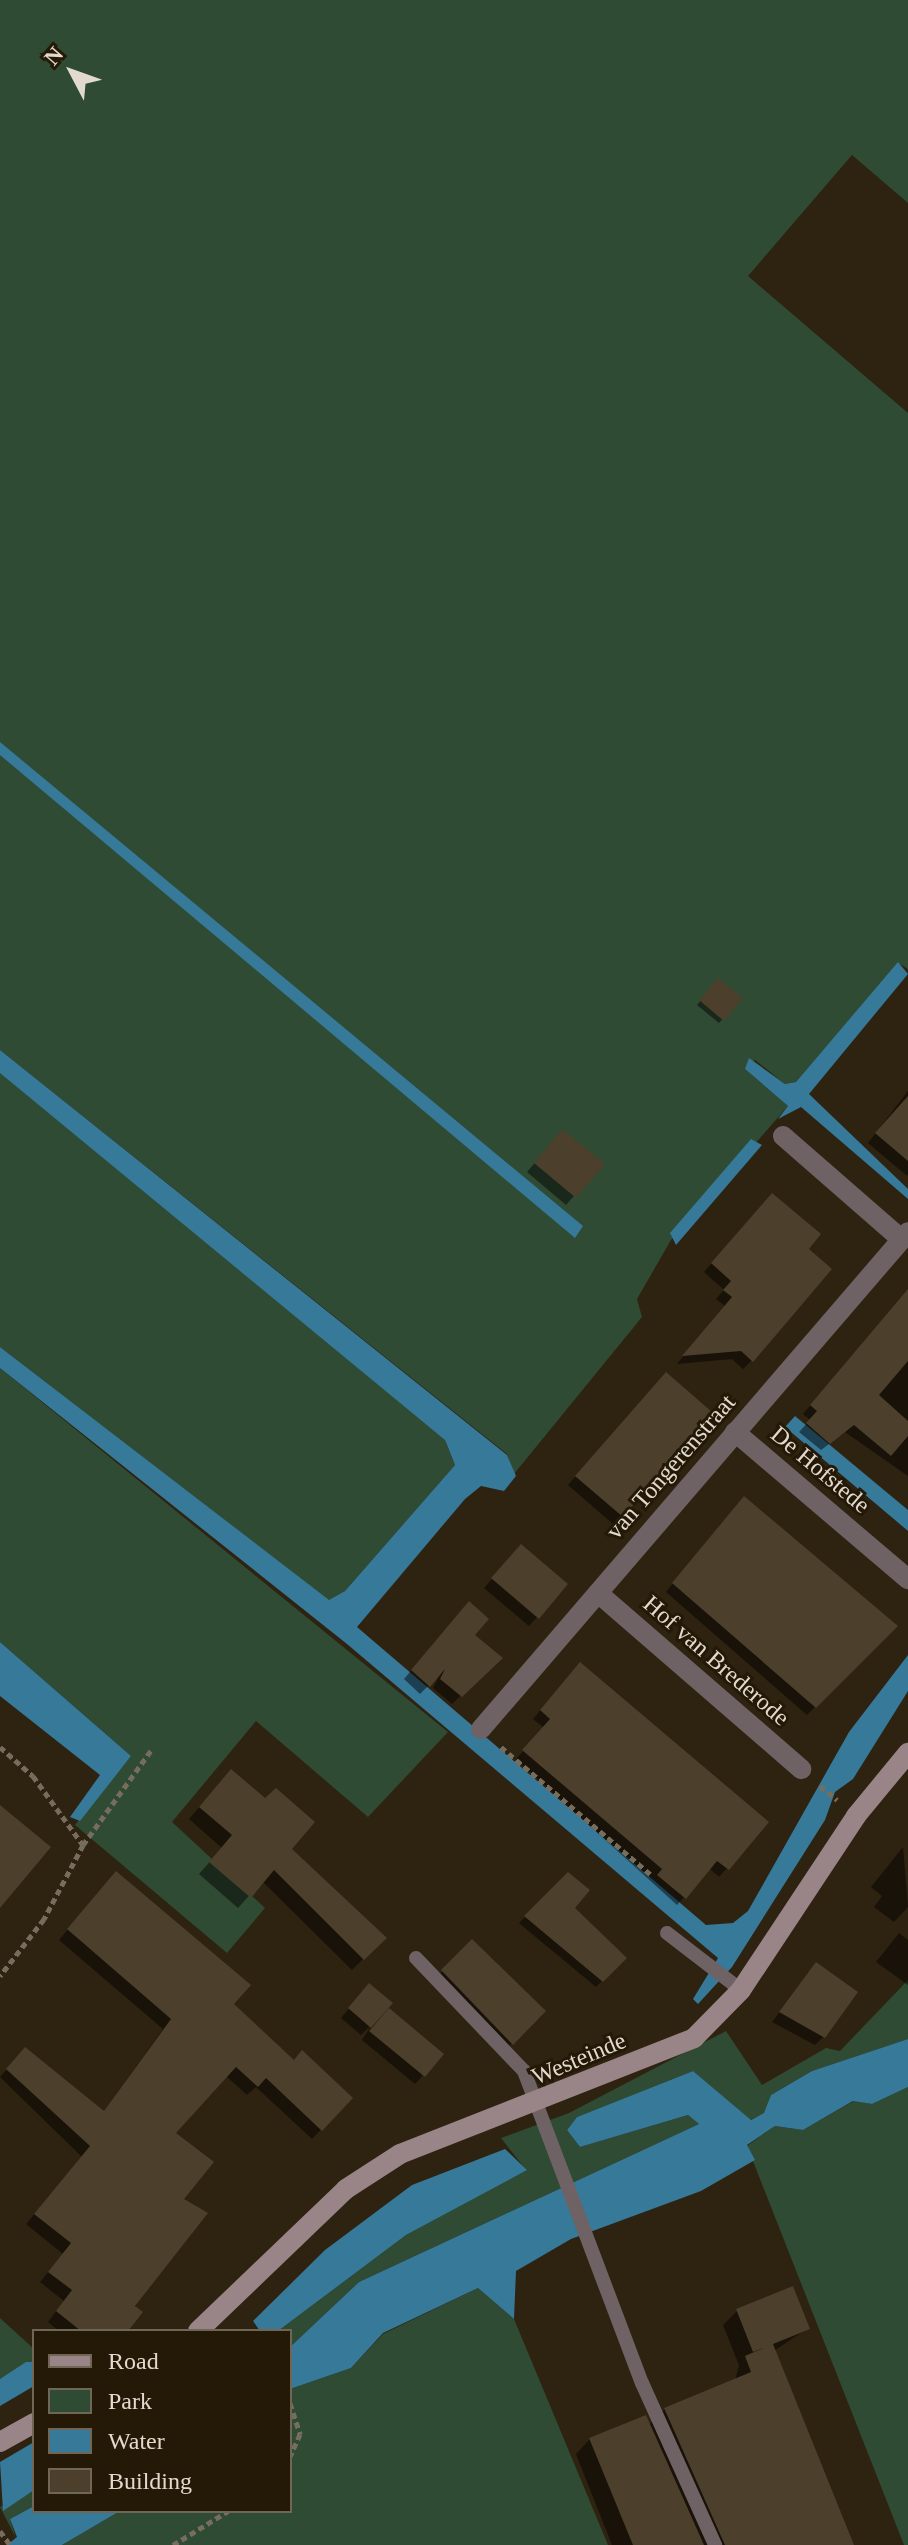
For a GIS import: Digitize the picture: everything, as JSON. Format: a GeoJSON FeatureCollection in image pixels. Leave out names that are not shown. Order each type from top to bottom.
{"type":"FeatureCollection","features":[{"type":"Feature","properties":{"kind":"street","name":"van Tongerenstraat"},"geometry":{"type":"LineString","coordinates":[[481,1729],[904,1235],[783,1136]]}},
{"type":"Feature","properties":{"kind":"street","name":"De Hofstede"},"geometry":{"type":"LineString","coordinates":[[735,1432],[908,1579]]}},
{"type":"Feature","properties":{"kind":"street","name":"Hof van Brederode"},"geometry":{"type":"LineString","coordinates":[[598,1593],[808,1776]]}},
{"type":"Feature","properties":{"kind":"street","name":"Westeinde"},"geometry":{"type":"LineString","coordinates":[[200,2329],[346,2189],[400,2154],[537,2106],[694,2038],[726,1979],[908,1753]]}},
{"type":"Feature","properties":{"kind":"street"},"geometry":{"type":"LineString","coordinates":[[0,2442],[32,2424]]}},
{"type":"Feature","properties":{"kind":"lane"},"geometry":{"type":"LineString","coordinates":[[667,1933],[726,1979]]}},
{"type":"Feature","properties":{"kind":"lane"},"geometry":{"type":"LineString","coordinates":[[416,1958],[524,2071],[587,2240],[715,2545]]}},
{"type":"Feature","properties":{"kind":"path"},"geometry":{"type":"LineString","coordinates":[[481,1729],[650,1874]]}},
{"type":"Feature","properties":{"kind":"path"},"geometry":{"type":"LineString","coordinates":[[0,1747],[33,1776],[83,1845]]}},
{"type":"Feature","properties":{"kind":"path"},"geometry":{"type":"LineString","coordinates":[[0,1976],[44,1919],[83,1845],[152,1749]]}},
{"type":"Feature","properties":{"kind":"path"},"geometry":{"type":"LineString","coordinates":[[808,1776],[840,1803]]}},
{"type":"Feature","properties":{"kind":"path"},"geometry":{"type":"LineString","coordinates":[[292,2409],[300,2434],[292,2452]]}},
{"type":"Feature","properties":{"kind":"path"},"geometry":{"type":"LineString","coordinates":[[173,2545],[225,2513]]}},
{"type":"Feature","properties":{"kind":"path"},"geometry":{"type":"LineString","coordinates":[[0,2531],[10,2545]]}},
{"type":"Feature","properties":{"kind":"green space"},"geometry":{"type":"Polygon","coordinates":[[[0,0],[908,0],[908,203],[852,155],[748,276],[908,413],[908,969],[898,963],[796,1082],[785,1084],[755,1060],[745,1069],[788,1106],[671,1240],[637,1299],[642,1317],[514,1474],[507,1454],[0,1050],[0,0]]]}},
{"type":"Feature","properties":{"kind":"green space"},"geometry":{"type":"Polygon","coordinates":[[[0,1064],[487,1460],[446,1443],[455,1465],[345,1591],[329,1601],[0,1347],[0,1064]]]}},
{"type":"Feature","properties":{"kind":"green space"},"geometry":{"type":"Polygon","coordinates":[[[0,1368],[448,1732],[368,1817],[256,1721],[172,1822],[265,1908],[227,1953],[75,1825],[131,1756],[0,1642],[0,1368]]]}},
{"type":"Feature","properties":{"kind":"green space"},"geometry":{"type":"Polygon","coordinates":[[[908,1980],[908,2039],[812,2071],[771,2095],[765,2113],[750,2120],[693,2071],[577,2117],[567,2130],[580,2147],[688,2115],[699,2124],[359,2282],[292,2345],[292,2329],[281,2329],[406,2235],[526,2170],[501,2138],[569,2113],[726,2031],[762,2085],[826,2048],[840,2051],[908,1980]]]}},
{"type":"Feature","properties":{"kind":"green space"},"geometry":{"type":"Polygon","coordinates":[[[908,2087],[908,2545],[904,2545],[747,2146],[775,2126],[803,2130],[854,2101],[872,2104],[908,2087]]]}},
{"type":"Feature","properties":{"kind":"green space"},"geometry":{"type":"Polygon","coordinates":[[[478,2288],[514,2319],[608,2545],[62,2545],[117,2513],[292,2513],[292,2388],[351,2368],[383,2334],[478,2288]]]}},
{"type":"Feature","properties":{"kind":"green space"},"geometry":{"type":"Polygon","coordinates":[[[0,2318],[32,2347],[32,2363],[0,2379],[0,2318]]]}},
{"type":"Feature","properties":{"kind":"green space"},"geometry":{"type":"Polygon","coordinates":[[[32,2491],[32,2507],[10,2519],[16,2538],[0,2507],[32,2491]]]}},
{"type":"Feature","properties":{"kind":"water"},"geometry":{"type":"Polygon","coordinates":[[[0,742],[583,1226],[575,1238],[0,755],[0,742]]]}},
{"type":"Feature","properties":{"kind":"water"},"geometry":{"type":"Polygon","coordinates":[[[898,962],[908,974],[809,1094],[908,1189],[908,1199],[801,1107],[778,1119],[788,1106],[745,1069],[749,1058],[785,1084],[796,1082],[898,962]]]}},
{"type":"Feature","properties":{"kind":"water"},"geometry":{"type":"Polygon","coordinates":[[[0,1050],[507,1455],[516,1476],[504,1491],[481,1486],[465,1499],[357,1627],[706,1925],[733,1923],[748,1911],[849,1732],[908,1655],[908,1691],[853,1779],[835,1792],[825,1820],[732,1967],[698,2004],[693,1999],[718,1958],[347,1644],[0,1368],[0,1347],[329,1600],[345,1591],[455,1465],[445,1440],[0,1073],[0,1050]]]}},
{"type":"Feature","properties":{"kind":"water"},"geometry":{"type":"Polygon","coordinates":[[[751,1139],[762,1145],[676,1245],[670,1233],[751,1139]]]}},
{"type":"Feature","properties":{"kind":"water"},"geometry":{"type":"Polygon","coordinates":[[[795,1416],[908,1510],[908,1531],[785,1427],[795,1416]]]}},
{"type":"Feature","properties":{"kind":"water"},"geometry":{"type":"Polygon","coordinates":[[[0,1642],[131,1756],[80,1821],[70,1817],[100,1775],[0,1696],[0,1642]]]}},
{"type":"Feature","properties":{"kind":"water"},"geometry":{"type":"Polygon","coordinates":[[[908,2039],[908,2087],[872,2104],[853,2101],[803,2130],[775,2126],[747,2145],[755,2160],[701,2191],[571,2239],[516,2271],[514,2319],[478,2288],[383,2333],[351,2368],[292,2388],[292,2345],[359,2282],[699,2124],[688,2115],[580,2147],[567,2130],[577,2117],[693,2071],[751,2120],[764,2113],[771,2095],[812,2071],[908,2039]]]}},
{"type":"Feature","properties":{"kind":"water"},"geometry":{"type":"Polygon","coordinates":[[[505,2149],[527,2170],[406,2235],[281,2329],[259,2329],[253,2321],[325,2250],[412,2185],[505,2149]]]}},
{"type":"Feature","properties":{"kind":"water"},"geometry":{"type":"Polygon","coordinates":[[[26,2362],[32,2362],[32,2387],[0,2406],[0,2379],[26,2362]]]}},
{"type":"Feature","properties":{"kind":"water"},"geometry":{"type":"Polygon","coordinates":[[[32,2443],[32,2491],[3,2511],[0,2462],[32,2443]]]}},
{"type":"Feature","properties":{"kind":"water"},"geometry":{"type":"Polygon","coordinates":[[[32,2507],[32,2513],[117,2513],[62,2545],[7,2545],[17,2537],[10,2519],[32,2507]]]}},
{"type":"Feature","properties":{"kind":"building"},"geometry":{"type":"Polygon","coordinates":[[[718,978],[743,998],[724,1021],[699,1000],[718,978]]]}},
{"type":"Feature","properties":{"kind":"building"},"geometry":{"type":"Polygon","coordinates":[[[908,1096],[908,1161],[875,1133],[908,1096]]]}},
{"type":"Feature","properties":{"kind":"building"},"geometry":{"type":"Polygon","coordinates":[[[562,1129],[605,1164],[576,1198],[534,1163],[562,1129]]]}},
{"type":"Feature","properties":{"kind":"building"},"geometry":{"type":"Polygon","coordinates":[[[772,1193],[821,1234],[809,1249],[832,1269],[753,1362],[741,1351],[682,1356],[732,1297],[723,1290],[731,1281],[711,1263],[772,1193]]]}},
{"type":"Feature","properties":{"kind":"building"},"geometry":{"type":"Polygon","coordinates":[[[908,1289],[908,1361],[879,1395],[908,1421],[908,1436],[891,1456],[854,1425],[830,1444],[806,1423],[817,1411],[810,1405],[908,1289]]]}},
{"type":"Feature","properties":{"kind":"building"},"geometry":{"type":"Polygon","coordinates":[[[666,1372],[712,1412],[623,1517],[575,1476],[666,1372]]]}},
{"type":"Feature","properties":{"kind":"building"},"geometry":{"type":"Polygon","coordinates":[[[744,1496],[898,1626],[816,1708],[672,1583],[744,1496]]]}},
{"type":"Feature","properties":{"kind":"building"},"geometry":{"type":"Polygon","coordinates":[[[521,1544],[568,1584],[539,1619],[491,1578],[521,1544]]]}},
{"type":"Feature","properties":{"kind":"building"},"geometry":{"type":"Polygon","coordinates":[[[469,1601],[489,1619],[475,1635],[503,1658],[462,1697],[440,1679],[445,1669],[430,1687],[411,1670],[469,1601]]]}},
{"type":"Feature","properties":{"kind":"building"},"geometry":{"type":"Polygon","coordinates":[[[580,1662],[769,1822],[729,1870],[717,1861],[686,1899],[657,1875],[662,1869],[522,1750],[550,1719],[540,1710],[580,1662]]]}},
{"type":"Feature","properties":{"kind":"building"},"geometry":{"type":"Polygon","coordinates":[[[231,1769],[265,1798],[276,1788],[315,1822],[292,1849],[387,1938],[364,1960],[274,1870],[251,1898],[209,1862],[232,1835],[199,1807],[231,1769]]]}},
{"type":"Feature","properties":{"kind":"building"},"geometry":{"type":"Polygon","coordinates":[[[0,1805],[51,1847],[0,1908],[0,1805]]]}},
{"type":"Feature","properties":{"kind":"building"},"geometry":{"type":"Polygon","coordinates":[[[116,1871],[251,1985],[234,2004],[294,2060],[302,2050],[353,2098],[322,2131],[266,2078],[258,2087],[236,2067],[176,2133],[214,2162],[184,2199],[208,2213],[135,2306],[143,2312],[130,2329],[78,2329],[56,2311],[72,2290],[48,2272],[71,2243],[34,2214],[90,2146],[6,2069],[25,2047],[104,2111],[171,2019],[67,1929],[116,1871]]]}},
{"type":"Feature","properties":{"kind":"building"},"geometry":{"type":"Polygon","coordinates":[[[568,1872],[590,1890],[575,1908],[627,1958],[603,1982],[524,1916],[568,1872]]]}},
{"type":"Feature","properties":{"kind":"building"},"geometry":{"type":"Polygon","coordinates":[[[472,1939],[546,2011],[513,2045],[441,1970],[472,1939]]]}},
{"type":"Feature","properties":{"kind":"building"},"geometry":{"type":"Polygon","coordinates":[[[816,1962],[858,1992],[825,2038],[779,2012],[816,1962]]]}},
{"type":"Feature","properties":{"kind":"building"},"geometry":{"type":"Polygon","coordinates":[[[369,1983],[393,2003],[371,2028],[348,2008],[369,1983]]]}},
{"type":"Feature","properties":{"kind":"building"},"geometry":{"type":"Polygon","coordinates":[[[389,2008],[444,2054],[425,2077],[369,2031],[389,2008]]]}},
{"type":"Feature","properties":{"kind":"building"},"geometry":{"type":"Polygon","coordinates":[[[793,2286],[810,2329],[773,2344],[854,2545],[725,2545],[664,2408],[751,2372],[745,2356],[768,2346],[753,2352],[736,2309],[793,2286]]]}},
{"type":"Feature","properties":{"kind":"building"},"geometry":{"type":"Polygon","coordinates":[[[646,2415],[704,2545],[633,2545],[589,2438],[646,2415]]]}}]}
